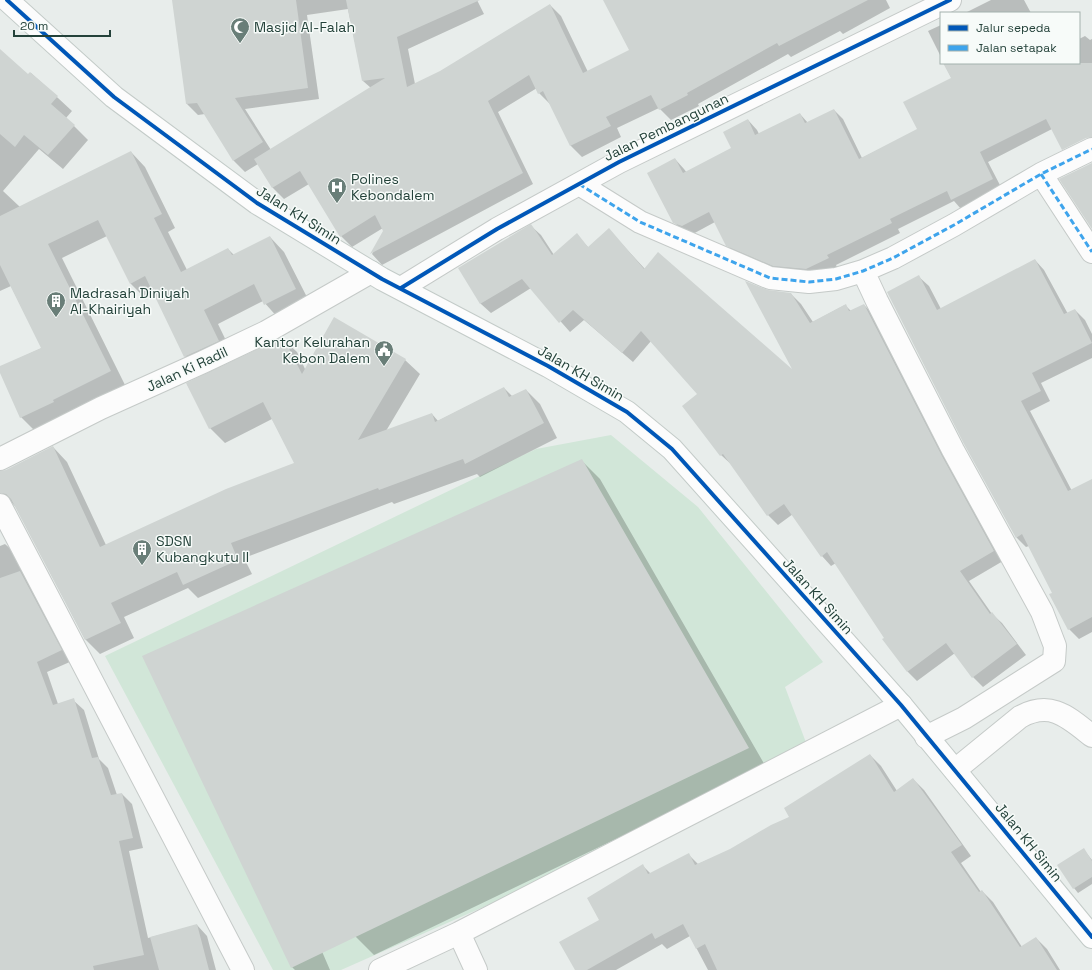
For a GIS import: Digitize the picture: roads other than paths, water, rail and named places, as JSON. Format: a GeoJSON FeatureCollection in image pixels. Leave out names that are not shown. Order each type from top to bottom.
{"type":"FeatureCollection","features":[{"type":"Feature","properties":{"kind":"street","name":"Jalan KH Simin"},"geometry":{"type":"LineString","coordinates":[[7,0],[114,97],[256,202],[371,272],[548,366],[627,412],[672,449],[901,705],[1092,937]]}},
{"type":"Feature","properties":{"kind":"street","name":"Jalan Pembangunan"},"geometry":{"type":"LineString","coordinates":[[401,288],[497,228],[619,162],[948,0]]}},
{"type":"Feature","properties":{"kind":"street"},"geometry":{"type":"LineString","coordinates":[[579,184],[640,222],[770,278],[809,282],[836,278],[863,271],[893,258],[954,225],[1041,174],[1092,149]]}},
{"type":"Feature","properties":{"kind":"street"},"geometry":{"type":"LineString","coordinates":[[1041,174],[1092,252]]}},
{"type":"Feature","properties":{"kind":"street"},"geometry":{"type":"LineString","coordinates":[[863,271],[953,450],[1042,612],[1055,646],[1054,661],[964,718],[926,737]]}},
{"type":"Feature","properties":{"kind":"street","name":"Jalan Ki Radil"},"geometry":{"type":"LineString","coordinates":[[0,459],[101,408],[266,332],[371,272]]}},
{"type":"Feature","properties":{"kind":"street"},"geometry":{"type":"LineString","coordinates":[[0,505],[242,970]]}},
{"type":"Feature","properties":{"kind":"street"},"geometry":{"type":"LineString","coordinates":[[380,970],[459,933],[901,705]]}},
{"type":"Feature","properties":{"kind":"street"},"geometry":{"type":"LineString","coordinates":[[955,770],[1020,717],[1034,710],[1044,709],[1064,714],[1092,736]]}},
{"type":"Feature","properties":{"kind":"street"},"geometry":{"type":"LineString","coordinates":[[459,933],[476,970]]}},
{"type":"Feature","properties":{"kind":"place","name":"Masjid Al-Falah"},"geometry":{"type":"Point","coordinates":[240,44]}},
{"type":"Feature","properties":{"kind":"place","name":"Polines Kebondalem"},"geometry":{"type":"Point","coordinates":[337,204]}},
{"type":"Feature","properties":{"kind":"place","name":"Madrasah Diniyah Al-Khairiyah"},"geometry":{"type":"Point","coordinates":[56,318]}},
{"type":"Feature","properties":{"kind":"place","name":"Kantor Kelurahan Kebon Dalem"},"geometry":{"type":"Point","coordinates":[384,367]}},
{"type":"Feature","properties":{"kind":"place","name":"SDSN Kubangkutu II"},"geometry":{"type":"Point","coordinates":[142,566]}}]}
